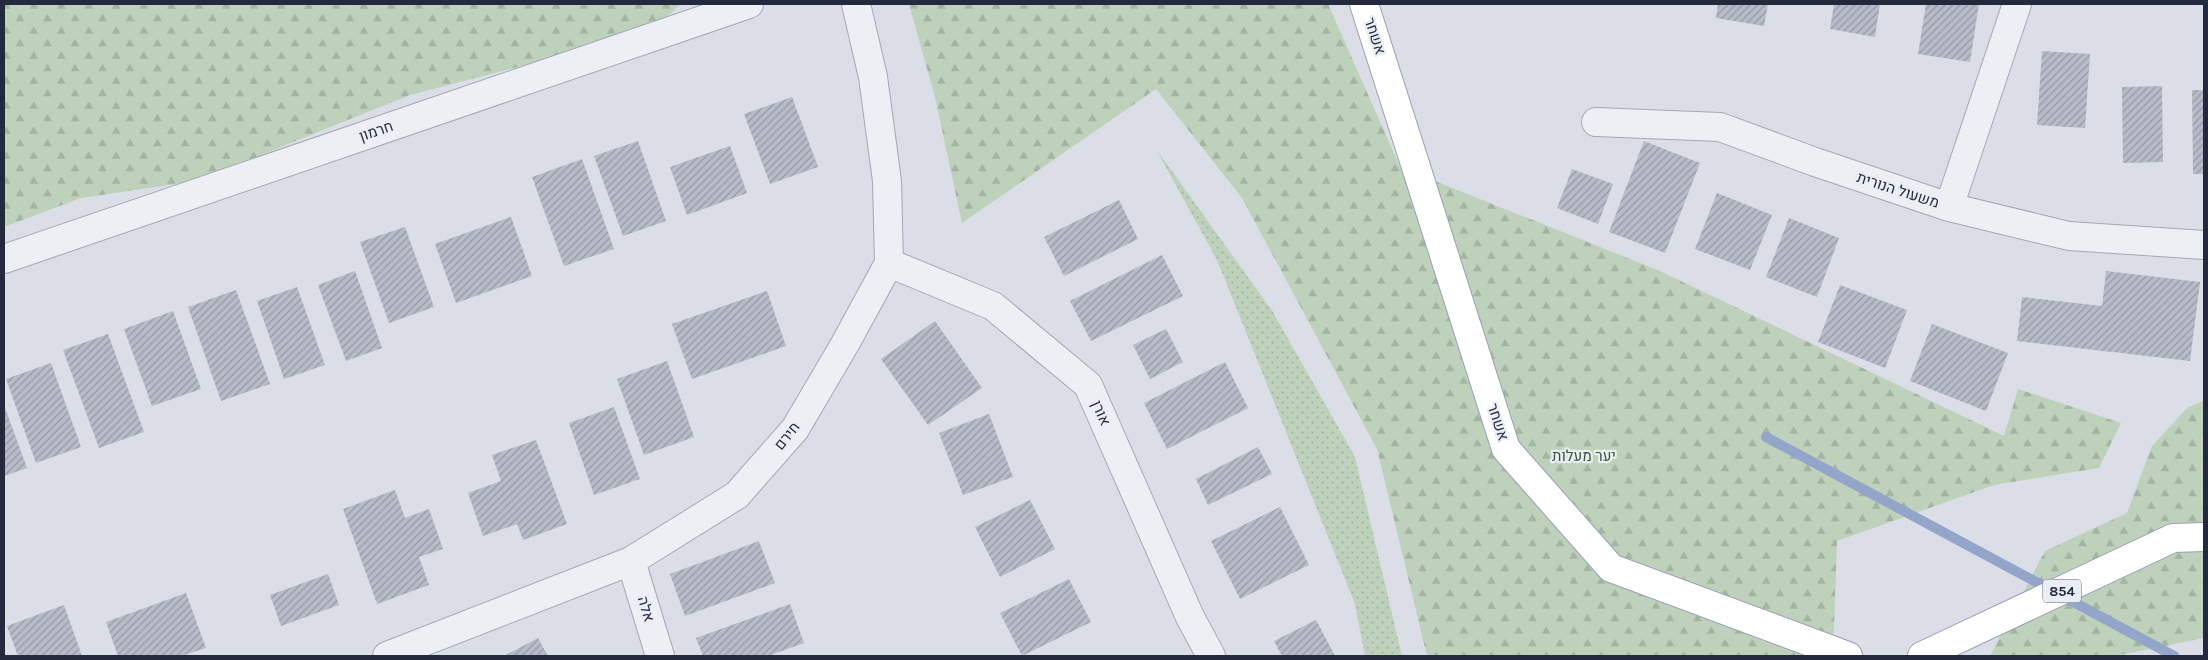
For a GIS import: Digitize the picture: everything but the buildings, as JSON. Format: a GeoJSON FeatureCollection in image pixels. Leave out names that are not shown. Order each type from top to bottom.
{"type":"FeatureCollection","features":[{"type":"Feature","properties":{"kind":"main road","name":"אשחר"},"geometry":{"type":"LineString","coordinates":[[1364,4],[1506,449],[1611,568],[1848,656]]}},
{"type":"Feature","properties":{"kind":"main road","name":"854"},"geometry":{"type":"LineString","coordinates":[[1922,656],[2173,538],[2204,537]]}},
{"type":"Feature","properties":{"kind":"street","name":"חרמון"},"geometry":{"type":"LineString","coordinates":[[4,259],[748,4]]}},
{"type":"Feature","properties":{"kind":"street","name":"חירם"},"geometry":{"type":"LineString","coordinates":[[387,656],[631,561],[737,495],[795,429],[845,344],[889,263],[887,181],[873,77],[856,4]]}},
{"type":"Feature","properties":{"kind":"street"},"geometry":{"type":"LineString","coordinates":[[1949,206],[2017,4]]}},
{"type":"Feature","properties":{"kind":"street","name":"משעול הנורית"},"geometry":{"type":"LineString","coordinates":[[1596,122],[1720,127],[1815,162],[1949,206],[2069,236],[2204,245]]}},
{"type":"Feature","properties":{"kind":"street","name":"אורן"},"geometry":{"type":"LineString","coordinates":[[889,263],[994,306],[1088,385],[1190,617],[1211,656]]}},
{"type":"Feature","properties":{"kind":"street","name":"אלה"},"geometry":{"type":"LineString","coordinates":[[631,561],[660,656]]}},
{"type":"Feature","properties":{"kind":"green space"},"geometry":{"type":"Polygon","coordinates":[[[4,4],[681,4],[648,33],[410,95],[196,181],[81,198],[4,227],[4,4]]]}},
{"type":"Feature","properties":{"kind":"green space","name":"יער מעלות"},"geometry":{"type":"Polygon","coordinates":[[[909,4],[1328,4],[1400,167],[1660,271],[2004,436],[2018,389],[2121,423],[2099,468],[1994,485],[1837,541],[1833,656],[1427,656],[1377,449],[1242,198],[1156,89],[962,223],[935,97],[909,4]]]}},
{"type":"Feature","properties":{"kind":"green space"},"geometry":{"type":"Polygon","coordinates":[[[1156,149],[1273,312],[1355,457],[1402,656],[1365,656],[1355,604],[1217,260],[1156,149]]]}},
{"type":"Feature","properties":{"kind":"green space"},"geometry":{"type":"Polygon","coordinates":[[[2204,401],[2204,638],[2115,656],[1990,656],[2045,551],[2127,513],[2152,446],[2188,407],[2204,401]]]}},
{"type":"Feature","properties":{"kind":"waterway"},"geometry":{"type":"LineString","coordinates":[[1766,437],[2174,656]]}}]}
